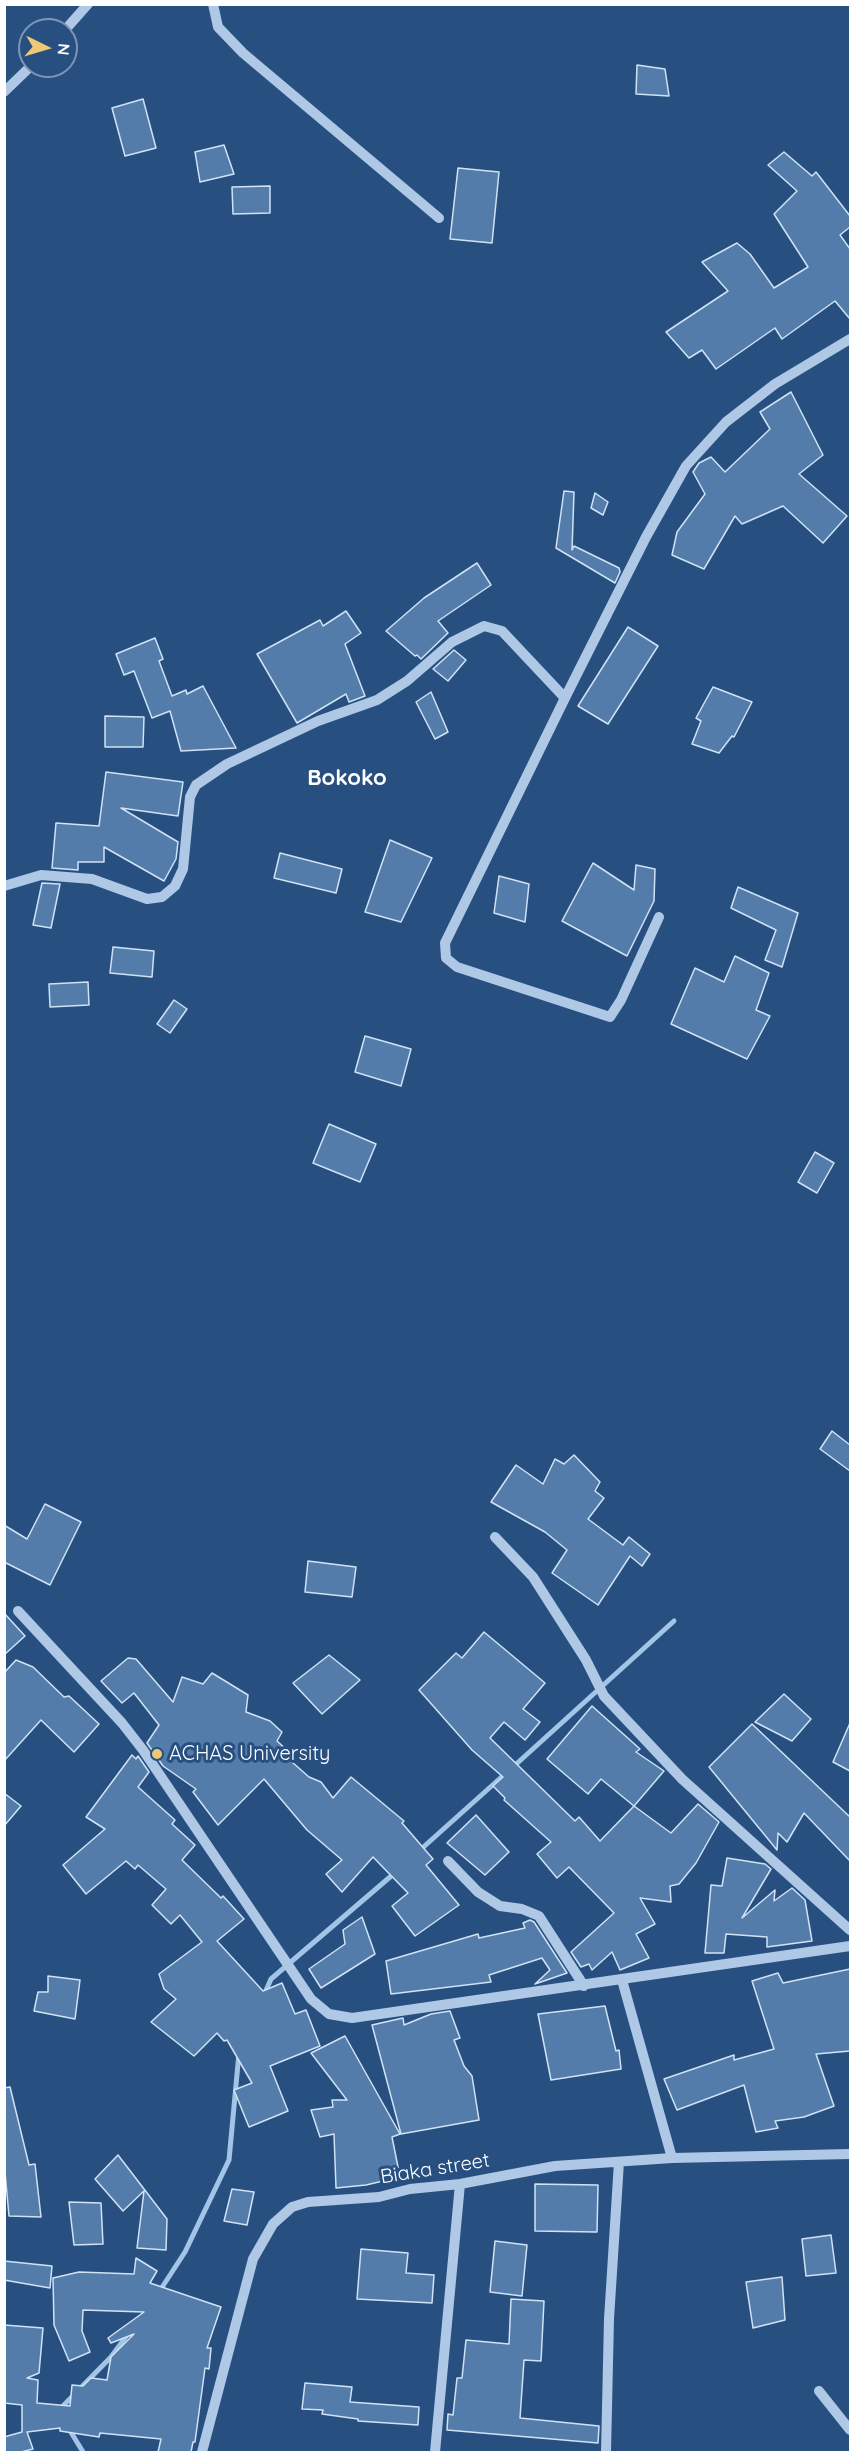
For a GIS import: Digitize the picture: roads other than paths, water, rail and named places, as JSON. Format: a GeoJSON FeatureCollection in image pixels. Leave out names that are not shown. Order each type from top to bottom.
{"type":"FeatureCollection","features":[{"type":"Feature","properties":{"kind":"street"},"geometry":{"type":"LineString","coordinates":[[76,18],[88,4]]}},
{"type":"Feature","properties":{"kind":"street"},"geometry":{"type":"LineString","coordinates":[[213,4],[218,27],[243,53],[438,218]]}},
{"type":"Feature","properties":{"kind":"street"},"geometry":{"type":"LineString","coordinates":[[4,92],[19,78]]}},
{"type":"Feature","properties":{"kind":"street"},"geometry":{"type":"LineString","coordinates":[[659,917],[621,1000],[610,1017],[457,967],[446,958],[445,944],[565,698],[646,537],[686,466],[726,422],[775,384],[850,339]]}},
{"type":"Feature","properties":{"kind":"street"},"geometry":{"type":"LineString","coordinates":[[4,886],[41,875],[92,879],[147,899],[162,897],[175,886],[183,869],[190,797],[196,785],[237,759],[318,721],[377,700],[407,681],[452,642],[484,626],[502,631],[565,698]]}},
{"type":"Feature","properties":{"kind":"street"},"geometry":{"type":"LineString","coordinates":[[495,1537],[533,1577],[586,1660],[604,1696],[682,1779],[850,1930]]}},
{"type":"Feature","properties":{"kind":"street"},"geometry":{"type":"LineString","coordinates":[[18,1611],[122,1723],[143,1750],[311,2000],[329,2014],[352,2018],[850,1946]]}},
{"type":"Feature","properties":{"kind":"street"},"geometry":{"type":"LineString","coordinates":[[448,1861],[478,1892],[500,1906],[522,1909],[539,1916],[584,1986]]}},
{"type":"Feature","properties":{"kind":"street"},"geometry":{"type":"LineString","coordinates":[[622,1980],[672,2158]]}},
{"type":"Feature","properties":{"kind":"street","name":"Biaka street"},"geometry":{"type":"LineString","coordinates":[[202,2452],[253,2259],[273,2224],[292,2207],[308,2202],[379,2197],[410,2189],[460,2184],[555,2166],[672,2158],[850,2154]]}},
{"type":"Feature","properties":{"kind":"street"},"geometry":{"type":"LineString","coordinates":[[606,2452],[609,2319],[619,2162]]}},
{"type":"Feature","properties":{"kind":"street"},"geometry":{"type":"LineString","coordinates":[[435,2452],[460,2184]]}},
{"type":"Feature","properties":{"kind":"street"},"geometry":{"type":"LineString","coordinates":[[819,2391],[850,2430]]}},
{"type":"Feature","properties":{"kind":"waterway"},"geometry":{"type":"LineString","coordinates":[[513,1767],[674,1621]]}},
{"type":"Feature","properties":{"kind":"waterway"},"geometry":{"type":"LineString","coordinates":[[419,1851],[506,1773]]}},
{"type":"Feature","properties":{"kind":"waterway"},"geometry":{"type":"LineString","coordinates":[[264,1995],[271,1979],[397,1871]]}},
{"type":"Feature","properties":{"kind":"waterway"},"geometry":{"type":"LineString","coordinates":[[159,2292],[185,2252],[229,2160],[239,2053]]}},
{"type":"Feature","properties":{"kind":"waterway"},"geometry":{"type":"LineString","coordinates":[[60,2409],[111,2357],[128,2334]]}},
{"type":"Feature","properties":{"kind":"waterway"},"geometry":{"type":"LineString","coordinates":[[69,2429],[83,2452]]}},
{"type":"Feature","properties":{"kind":"place","name":"ACHAS University"},"geometry":{"type":"Point","coordinates":[157,1754]}},
{"type":"Feature","properties":{"kind":"district","name":"Bokoko"},"geometry":{"type":"Point","coordinates":[347,778]}}]}
